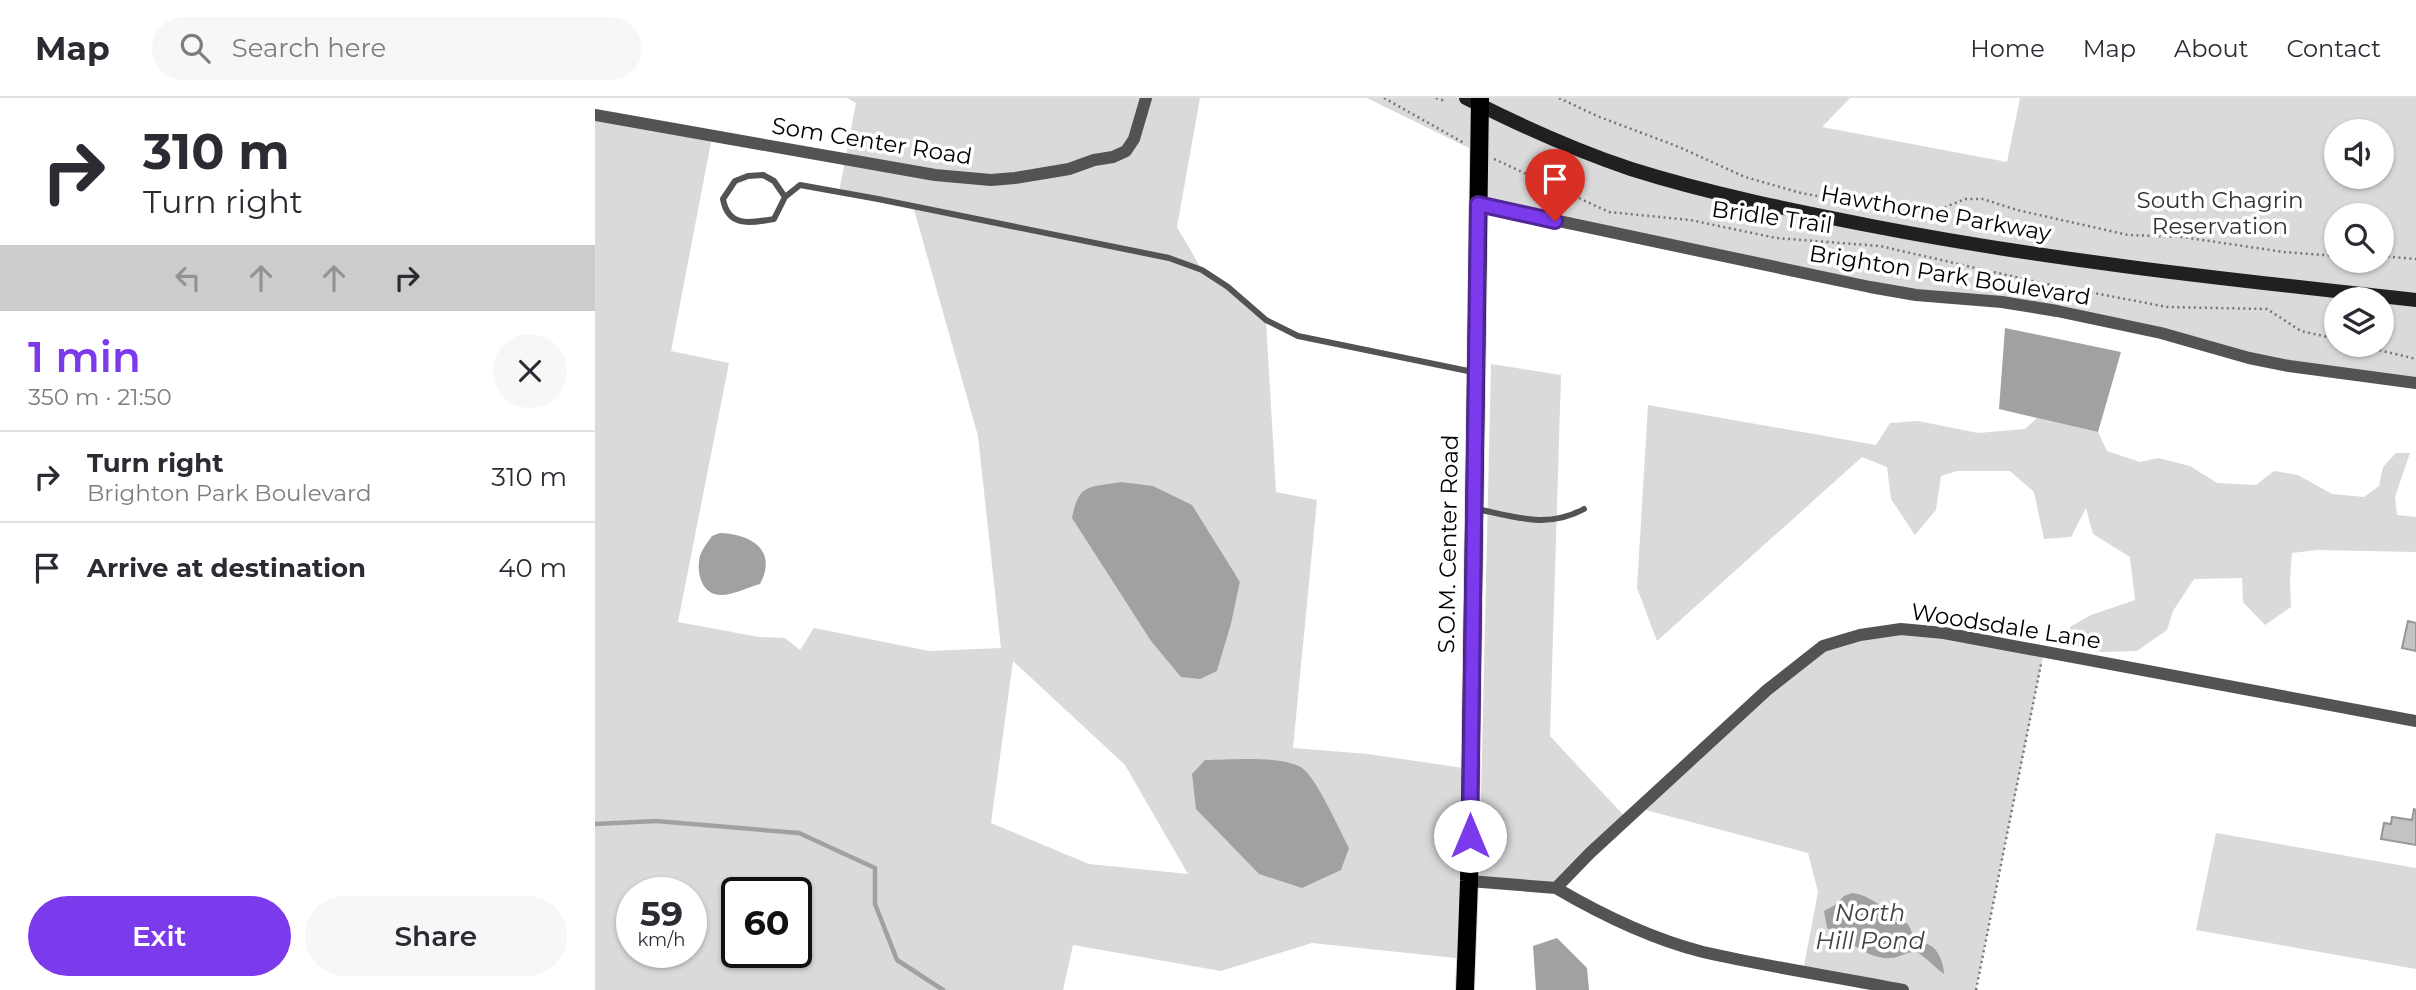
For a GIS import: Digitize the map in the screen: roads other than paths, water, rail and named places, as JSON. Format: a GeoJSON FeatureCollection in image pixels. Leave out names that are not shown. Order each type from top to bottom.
{"type":"FeatureCollection","features":[{"type":"Feature","properties":{"kind":"main road","name":"S.O.M. Center Road"},"geometry":{"type":"LineString","coordinates":[[1465,990],[1469,881],[1479,152],[1475,100]]}},
{"type":"Feature","properties":{"kind":"street","name":"Som Center Road"},"geometry":{"type":"LineString","coordinates":[[595,115],[922,173],[991,180],[1069,169],[1126,151],[1134,139],[1146,98]]}},
{"type":"Feature","properties":{"kind":"street","name":"Hawthorne Parkway"},"geometry":{"type":"LineString","coordinates":[[1475,100],[1573,147],[1629,168],[1720,194],[1831,218],[2006,251],[2416,300]]}},
{"type":"Feature","properties":{"kind":"street","name":"Brighton Park Boulevard"},"geometry":{"type":"LineString","coordinates":[[1478,204],[1870,287],[2057,311],[2161,333],[2249,358],[2416,383]]}},
{"type":"Feature","properties":{"kind":"street","name":"Woodsdale Lane"},"geometry":{"type":"LineString","coordinates":[[1556,888],[1590,853],[1767,690],[1823,646],[1860,635],[1901,629],[1944,633],[2416,721]]}},
{"type":"Feature","properties":{"kind":"street"},"geometry":{"type":"LineString","coordinates":[[1469,881],[1556,888],[1590,908],[1641,931],[1701,951],[1903,990]]}},
{"type":"Feature","properties":{"kind":"lane"},"geometry":{"type":"LineString","coordinates":[[785,197],[774,181],[763,175],[748,176],[735,181],[723,199],[729,216],[739,221],[774,219],[785,197],[800,185],[1168,258],[1202,270],[1228,287],[1266,320],[1298,336],[1475,372]]}},
{"type":"Feature","properties":{"kind":"lane"},"geometry":{"type":"LineString","coordinates":[[1473,508],[1533,520],[1553,521],[1567,518],[1584,509]]}},
{"type":"Feature","properties":{"kind":"water"},"geometry":{"type":"Polygon","coordinates":[[[2005,328],[2121,352],[2098,432],[1999,409],[2005,328]]]}},
{"type":"Feature","properties":{"kind":"water"},"geometry":{"type":"Polygon","coordinates":[[[1121,482],[1153,486],[1192,505],[1240,582],[1217,671],[1200,679],[1181,677],[1151,641],[1072,518],[1082,492],[1093,487],[1121,482]]]}},
{"type":"Feature","properties":{"kind":"water"},"geometry":{"type":"Polygon","coordinates":[[[720,533],[742,537],[758,546],[766,562],[760,584],[721,595],[709,591],[701,582],[700,556],[712,536],[720,533]]]}},
{"type":"Feature","properties":{"kind":"water"},"geometry":{"type":"Polygon","coordinates":[[[1205,760],[1282,761],[1302,768],[1321,793],[1349,848],[1341,870],[1302,888],[1259,874],[1196,809],[1192,774],[1205,760]]]}},
{"type":"Feature","properties":{"kind":"water","name":"North Hill Pond"},"geometry":{"type":"Polygon","coordinates":[[[1852,893],[1868,898],[1908,924],[1917,943],[1927,944],[1937,952],[1944,974],[1918,953],[1911,952],[1891,958],[1874,956],[1827,928],[1824,911],[1852,893]]]}},
{"type":"Feature","properties":{"kind":"water"},"geometry":{"type":"Polygon","coordinates":[[[1557,938],[1587,968],[1589,990],[1536,990],[1533,946],[1557,938]]]}},
{"type":"Feature","properties":{"kind":"waterway"},"geometry":{"type":"LineString","coordinates":[[595,824],[656,821],[799,833],[875,868],[875,904],[897,960],[943,990]]}},
{"type":"Feature","properties":{"kind":"park label","name":"South Chagrin Reservation"},"geometry":{"type":"Point","coordinates":[2220,213]}}]}
